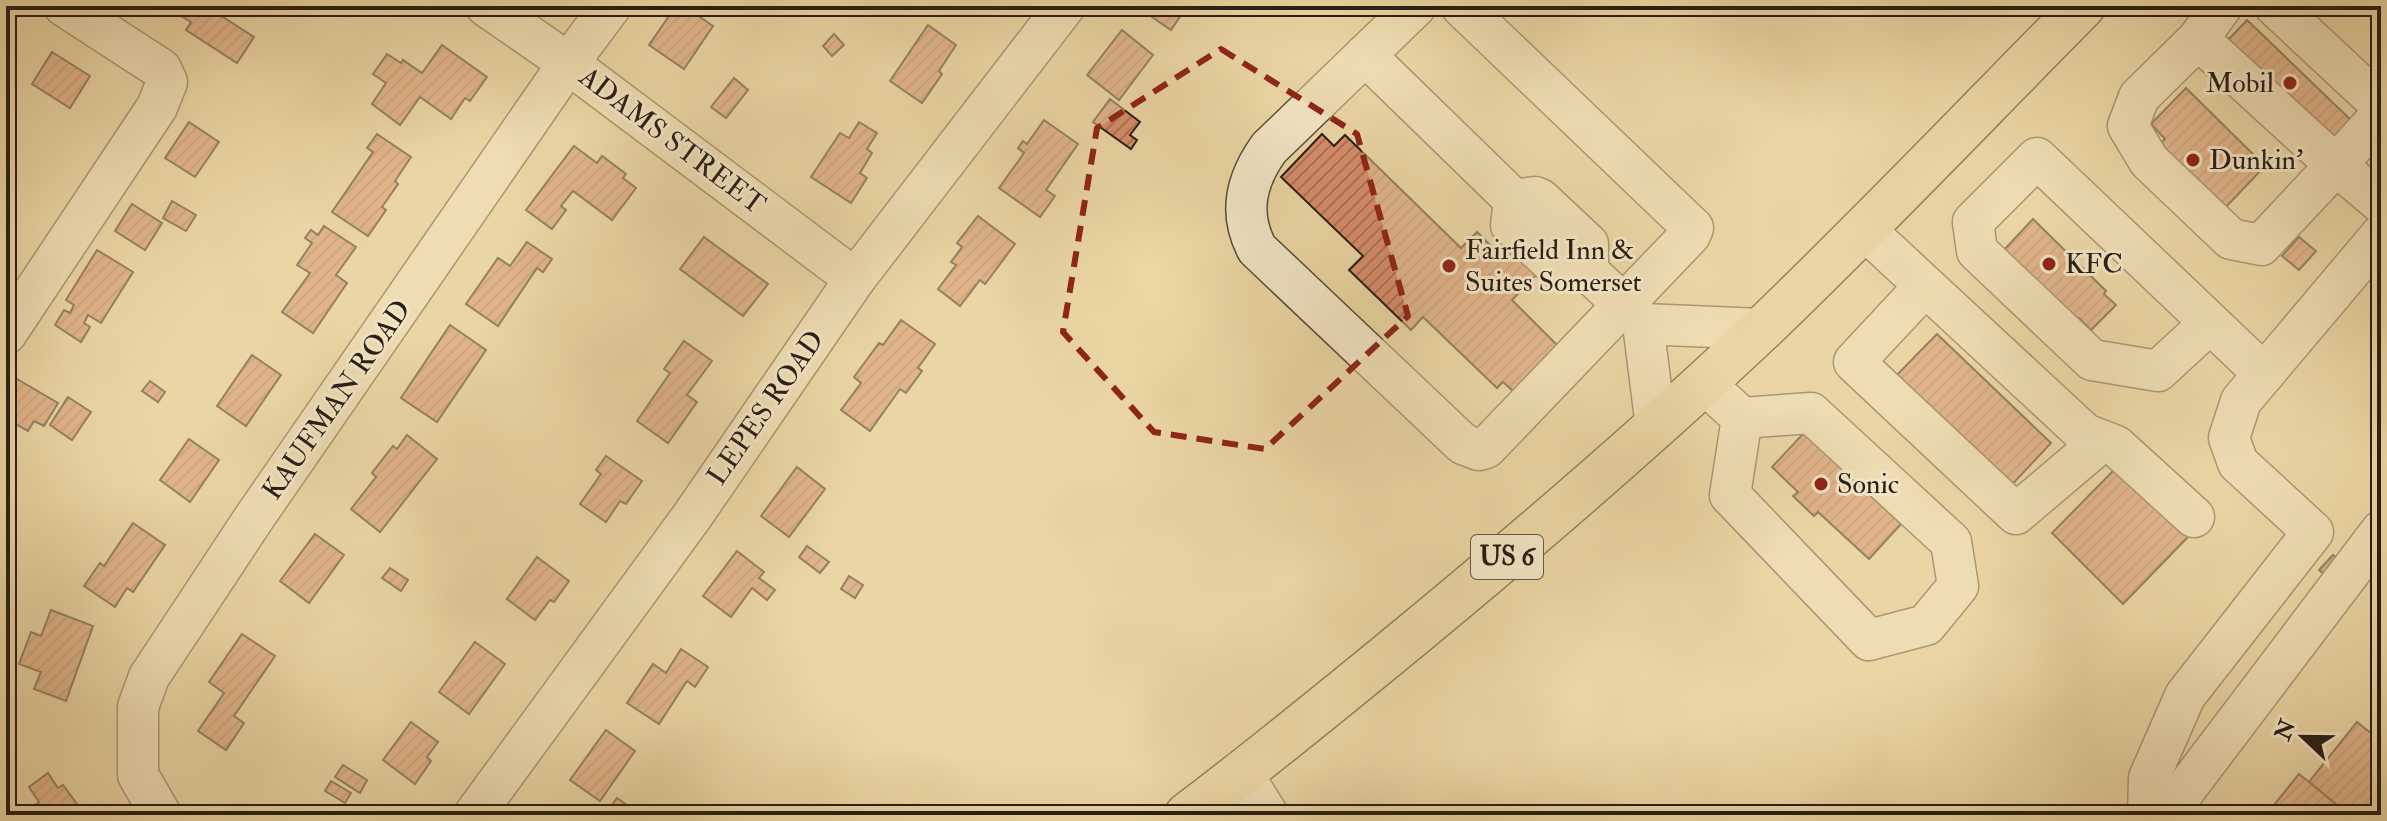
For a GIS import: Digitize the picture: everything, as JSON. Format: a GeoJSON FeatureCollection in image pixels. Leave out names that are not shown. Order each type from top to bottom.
{"type":"FeatureCollection","features":[{"type":"Feature","properties":{"kind":"main road","name":"US 6"},"geometry":{"type":"LineString","coordinates":[[1187,815],[1546,524],[1656,427],[1864,229],[2083,6]]}},
{"type":"Feature","properties":{"kind":"street"},"geometry":{"type":"LineString","coordinates":[[6,334],[157,107],[167,82],[158,68],[64,6]]}},
{"type":"Feature","properties":{"kind":"street","name":"ADAMS STREET"},"geometry":{"type":"LineString","coordinates":[[486,6],[569,63],[855,279]]}},
{"type":"Feature","properties":{"kind":"street","name":"KAUFMAN ROAD"},"geometry":{"type":"LineString","coordinates":[[161,815],[138,775],[138,707],[149,677],[254,518],[611,6]]}},
{"type":"Feature","properties":{"kind":"street","name":"LEPES ROAD"},"geometry":{"type":"LineString","coordinates":[[474,815],[693,515],[855,279],[1065,6]]}},
{"type":"Feature","properties":{"kind":"street"},"geometry":{"type":"LineString","coordinates":[[1416,6],[1269,148],[1249,181],[1247,216],[1250,236],[1257,249],[1463,444],[1479,450],[1486,448],[1633,314],[1693,228],[1461,6]]}},
{"type":"Feature","properties":{"kind":"street"},"geometry":{"type":"LineString","coordinates":[[2222,6],[2198,39],[2139,97],[2128,126],[2149,161],[2231,239],[2261,245],[2336,165],[2377,94],[2275,6]]}},
{"type":"Feature","properties":{"kind":"street"},"geometry":{"type":"LineString","coordinates":[[2198,39],[2381,203]]}},
{"type":"Feature","properties":{"kind":"street"},"geometry":{"type":"LineString","coordinates":[[1365,55],[1514,200],[1540,199],[1588,244],[1588,271],[1633,314],[1656,427]]}},
{"type":"Feature","properties":{"kind":"street"},"geometry":{"type":"LineString","coordinates":[[2210,323],[2158,371],[2092,360],[1977,251],[1973,222],[2037,158],[2264,374]]}},
{"type":"Feature","properties":{"kind":"street"},"geometry":{"type":"LineString","coordinates":[[1864,229],[2085,434],[2116,446],[2194,517]]}},
{"type":"Feature","properties":{"kind":"street"},"geometry":{"type":"LineString","coordinates":[[2381,235],[2241,401],[2229,438],[2238,463],[2313,532],[2381,530]]}},
{"type":"Feature","properties":{"kind":"street"},"geometry":{"type":"LineString","coordinates":[[1925,286],[1854,362],[2016,514],[2102,441]]}},
{"type":"Feature","properties":{"kind":"street"},"geometry":{"type":"LineString","coordinates":[[1633,314],[1762,329]]}},
{"type":"Feature","properties":{"kind":"street"},"geometry":{"type":"LineString","coordinates":[[1704,383],[1742,418],[1811,413],[1951,542],[1958,586],[1926,625],[1869,640],[1730,495],[1742,418]]}},
{"type":"Feature","properties":{"kind":"street"},"geometry":{"type":"LineString","coordinates":[[2166,815],[2381,530]]}},
{"type":"Feature","properties":{"kind":"street"},"geometry":{"type":"LineString","coordinates":[[2148,815],[2149,778],[2185,696],[2313,532]]}},
{"type":"Feature","properties":{"kind":"street"},"geometry":{"type":"LineString","coordinates":[[1242,773],[1268,815]]}},
{"type":"Feature","properties":{"kind":"highlighted area"},"geometry":{"type":"Polygon","coordinates":[[[1221,49],[1357,134],[1408,316],[1265,449],[1154,432],[1063,332],[1097,128],[1221,49]]]}},
{"type":"Feature","properties":{"kind":"building"},"geometry":{"type":"Polygon","coordinates":[[[174,6],[206,6],[254,37],[237,63],[186,30],[191,22],[171,10],[174,6]]]}},
{"type":"Feature","properties":{"kind":"building"},"geometry":{"type":"Polygon","coordinates":[[[333,6],[355,6],[349,16],[333,6]]]}},
{"type":"Feature","properties":{"kind":"building"},"geometry":{"type":"Polygon","coordinates":[[[676,6],[684,6],[713,26],[684,69],[649,45],[676,6]]]}},
{"type":"Feature","properties":{"kind":"building"},"geometry":{"type":"Polygon","coordinates":[[[1136,6],[1187,6],[1171,30],[1136,6]]]}},
{"type":"Feature","properties":{"kind":"building","name":"Mobil"},"geometry":{"type":"Polygon","coordinates":[[[2247,20],[2355,124],[2333,146],[2226,42],[2247,20]]]}},
{"type":"Feature","properties":{"kind":"building"},"geometry":{"type":"Polygon","coordinates":[[[928,25],[956,45],[939,71],[942,74],[922,103],[890,81],[928,25]]]}},
{"type":"Feature","properties":{"kind":"building"},"geometry":{"type":"Polygon","coordinates":[[[1122,30],[1153,55],[1119,100],[1087,75],[1122,30]]]}},
{"type":"Feature","properties":{"kind":"building"},"geometry":{"type":"Polygon","coordinates":[[[834,34],[844,45],[832,56],[823,46],[834,34]]]}},
{"type":"Feature","properties":{"kind":"building"},"geometry":{"type":"Polygon","coordinates":[[[442,45],[487,77],[470,101],[465,98],[451,119],[420,97],[400,125],[372,104],[386,83],[373,74],[387,54],[422,73],[442,45]]]}},
{"type":"Feature","properties":{"kind":"building"},"geometry":{"type":"Polygon","coordinates":[[[52,52],[90,76],[70,108],[32,84],[52,52]]]}},
{"type":"Feature","properties":{"kind":"building"},"geometry":{"type":"Polygon","coordinates":[[[734,78],[748,90],[726,118],[711,107],[734,78]]]}},
{"type":"Feature","properties":{"kind":"building"},"geometry":{"type":"Polygon","coordinates":[[[2186,88],[2265,166],[2223,210],[2158,146],[2165,139],[2151,124],[2186,88]]]}},
{"type":"Feature","properties":{"kind":"building"},"geometry":{"type":"Polygon","coordinates":[[[1110,99],[1140,122],[1130,135],[1137,140],[1131,149],[1093,122],[1110,99]]]}},
{"type":"Feature","properties":{"kind":"building"},"geometry":{"type":"Polygon","coordinates":[[[1044,120],[1078,144],[1046,190],[1055,196],[1040,217],[999,188],[1024,153],[1018,148],[1023,141],[1027,144],[1044,120]]]}},
{"type":"Feature","properties":{"kind":"building"},"geometry":{"type":"Polygon","coordinates":[[[189,122],[219,142],[195,177],[165,158],[189,122]]]}},
{"type":"Feature","properties":{"kind":"building"},"geometry":{"type":"Polygon","coordinates":[[[859,122],[877,133],[867,149],[872,153],[860,173],[867,178],[851,203],[811,177],[840,133],[849,138],[859,122]]]}},
{"type":"Feature","properties":{"kind":"building"},"geometry":{"type":"Polygon","coordinates":[[[377,134],[411,157],[382,207],[386,210],[368,236],[332,212],[373,152],[367,148],[377,134]]]}},
{"type":"Feature","properties":{"kind":"building","name":"Fairfield Inn & Suites Somerset"},"geometry":{"type":"Polygon","coordinates":[[[1322,134],[1334,146],[1345,135],[1461,248],[1477,232],[1494,249],[1490,253],[1498,261],[1541,217],[1567,243],[1512,300],[1557,345],[1513,391],[1503,382],[1497,388],[1423,317],[1411,330],[1349,270],[1363,256],[1281,177],[1322,134]]]}},
{"type":"Feature","properties":{"kind":"building"},"geometry":{"type":"Polygon","coordinates":[[[574,146],[597,163],[602,156],[626,174],[623,178],[636,188],[612,220],[573,191],[561,206],[566,210],[552,229],[526,210],[574,146]]]}},
{"type":"Feature","properties":{"kind":"building"},"geometry":{"type":"Polygon","coordinates":[[[172,201],[196,215],[186,231],[163,218],[172,201]]]}},
{"type":"Feature","properties":{"kind":"building"},"geometry":{"type":"Polygon","coordinates":[[[132,204],[162,223],[145,250],[115,231],[132,204]]]}},
{"type":"Feature","properties":{"kind":"building"},"geometry":{"type":"Polygon","coordinates":[[[978,216],[1015,244],[985,284],[980,280],[960,306],[938,289],[956,265],[951,262],[962,247],[957,243],[978,216]]]}},
{"type":"Feature","properties":{"kind":"building"},"geometry":{"type":"Polygon","coordinates":[[[2033,219],[2106,291],[2104,294],[2116,305],[2091,330],[2079,318],[2076,322],[2003,251],[2033,219]]]}},
{"type":"Feature","properties":{"kind":"building"},"geometry":{"type":"Polygon","coordinates":[[[324,226],[356,247],[336,275],[347,283],[313,333],[282,312],[310,273],[297,265],[312,243],[305,238],[311,230],[318,235],[324,226]]]}},
{"type":"Feature","properties":{"kind":"building"},"geometry":{"type":"Polygon","coordinates":[[[704,237],[768,284],[743,316],[680,269],[704,237]]]}},
{"type":"Feature","properties":{"kind":"building"},"geometry":{"type":"Polygon","coordinates":[[[2299,237],[2316,251],[2299,270],[2282,256],[2299,237]]]}},
{"type":"Feature","properties":{"kind":"building"},"geometry":{"type":"Polygon","coordinates":[[[527,242],[552,259],[543,272],[537,268],[498,326],[466,304],[498,258],[510,266],[527,242]]]}},
{"type":"Feature","properties":{"kind":"building"},"geometry":{"type":"Polygon","coordinates":[[[97,250],[133,272],[101,323],[88,315],[84,323],[90,327],[81,342],[55,325],[64,310],[70,313],[74,305],[66,300],[97,250]]]}},
{"type":"Feature","properties":{"kind":"building"},"geometry":{"type":"Polygon","coordinates":[[[901,320],[935,344],[918,368],[922,371],[906,393],[900,389],[870,431],[841,410],[861,383],[854,377],[901,320]]]}},
{"type":"Feature","properties":{"kind":"building"},"geometry":{"type":"Polygon","coordinates":[[[450,325],[486,350],[437,422],[401,398],[450,325]]]}},
{"type":"Feature","properties":{"kind":"building"},"geometry":{"type":"Polygon","coordinates":[[[1937,334],[2051,443],[2007,490],[1892,380],[1937,334]]]}},
{"type":"Feature","properties":{"kind":"building"},"geometry":{"type":"Polygon","coordinates":[[[684,341],[712,361],[687,395],[697,402],[668,443],[637,421],[670,373],[664,369],[684,341]]]}},
{"type":"Feature","properties":{"kind":"building"},"geometry":{"type":"Polygon","coordinates":[[[252,355],[281,375],[246,426],[217,406],[252,355]]]}},
{"type":"Feature","properties":{"kind":"building"},"geometry":{"type":"Polygon","coordinates":[[[12,376],[58,403],[44,426],[34,421],[28,431],[6,419],[6,387],[12,376]]]}},
{"type":"Feature","properties":{"kind":"building"},"geometry":{"type":"Polygon","coordinates":[[[150,381],[165,392],[158,402],[142,391],[150,381]]]}},
{"type":"Feature","properties":{"kind":"building"},"geometry":{"type":"Polygon","coordinates":[[[68,397],[91,412],[72,440],[50,425],[68,397]]]}},
{"type":"Feature","properties":{"kind":"building"},"geometry":{"type":"Polygon","coordinates":[[[1804,433],[1901,524],[1869,559],[1818,512],[1814,516],[1793,496],[1798,492],[1772,467],[1804,433]]]}},
{"type":"Feature","properties":{"kind":"building"},"geometry":{"type":"Polygon","coordinates":[[[407,435],[437,459],[380,532],[351,509],[376,477],[372,473],[393,446],[397,449],[407,435]]]}},
{"type":"Feature","properties":{"kind":"building"},"geometry":{"type":"Polygon","coordinates":[[[189,439],[219,460],[190,502],[160,480],[189,439]]]}},
{"type":"Feature","properties":{"kind":"building"},"geometry":{"type":"Polygon","coordinates":[[[606,456],[642,481],[626,504],[620,501],[606,522],[580,504],[601,474],[596,470],[606,456]]]}},
{"type":"Feature","properties":{"kind":"building"},"geometry":{"type":"Polygon","coordinates":[[[2118,466],[2189,536],[2123,604],[2052,533],[2118,466]]]}},
{"type":"Feature","properties":{"kind":"building"},"geometry":{"type":"Polygon","coordinates":[[[797,467],[825,489],[789,537],[761,516],[797,467]]]}},
{"type":"Feature","properties":{"kind":"building"},"geometry":{"type":"Polygon","coordinates":[[[133,523],[165,545],[133,592],[127,588],[115,607],[84,586],[100,563],[104,566],[133,523]]]}},
{"type":"Feature","properties":{"kind":"building"},"geometry":{"type":"Polygon","coordinates":[[[315,534],[344,555],[309,603],[280,581],[315,534]]]}},
{"type":"Feature","properties":{"kind":"building"},"geometry":{"type":"Polygon","coordinates":[[[807,546],[829,562],[820,573],[799,557],[807,546]]]}},
{"type":"Feature","properties":{"kind":"building"},"geometry":{"type":"Polygon","coordinates":[[[737,551],[764,572],[759,578],[775,590],[767,600],[752,588],[731,617],[703,596],[737,551]]]}},
{"type":"Feature","properties":{"kind":"building"},"geometry":{"type":"Polygon","coordinates":[[[2333,555],[2348,568],[2334,583],[2319,570],[2333,555]]]}},
{"type":"Feature","properties":{"kind":"building"},"geometry":{"type":"Polygon","coordinates":[[[537,557],[569,581],[554,602],[550,600],[535,620],[507,599],[537,557]]]}},
{"type":"Feature","properties":{"kind":"building"},"geometry":{"type":"Polygon","coordinates":[[[390,568],[408,580],[401,591],[382,578],[390,568]]]}},
{"type":"Feature","properties":{"kind":"building"},"geometry":{"type":"Polygon","coordinates":[[[849,576],[863,585],[855,598],[841,589],[849,576]]]}},
{"type":"Feature","properties":{"kind":"building"},"geometry":{"type":"Polygon","coordinates":[[[51,610],[93,626],[66,701],[34,689],[41,672],[19,664],[31,632],[41,636],[51,610]]]}},
{"type":"Feature","properties":{"kind":"building"},"geometry":{"type":"Polygon","coordinates":[[[242,634],[275,656],[234,716],[244,723],[226,750],[198,731],[224,693],[209,682],[242,634]]]}},
{"type":"Feature","properties":{"kind":"building"},"geometry":{"type":"Polygon","coordinates":[[[475,642],[505,664],[469,714],[439,692],[475,642]]]}},
{"type":"Feature","properties":{"kind":"building"},"geometry":{"type":"Polygon","coordinates":[[[681,649],[708,667],[695,687],[687,681],[659,724],[627,703],[653,664],[666,673],[681,649]]]}},
{"type":"Feature","properties":{"kind":"building"},"geometry":{"type":"Polygon","coordinates":[[[411,722],[438,742],[427,757],[431,761],[415,784],[383,760],[411,722]]]}},
{"type":"Feature","properties":{"kind":"building"},"geometry":{"type":"Polygon","coordinates":[[[2357,722],[2377,738],[2381,733],[2381,815],[2349,815],[2309,782],[2357,722]]]}},
{"type":"Feature","properties":{"kind":"building"},"geometry":{"type":"Polygon","coordinates":[[[606,730],[635,751],[600,801],[570,780],[606,730]]]}},
{"type":"Feature","properties":{"kind":"building"},"geometry":{"type":"Polygon","coordinates":[[[343,765],[367,780],[360,793],[335,777],[343,765]]]}},
{"type":"Feature","properties":{"kind":"building"},"geometry":{"type":"Polygon","coordinates":[[[48,773],[58,788],[63,785],[85,815],[41,815],[34,806],[39,802],[29,787],[48,773]]]}},
{"type":"Feature","properties":{"kind":"building"},"geometry":{"type":"Polygon","coordinates":[[[2299,774],[2309,782],[2349,815],[2266,815],[2299,774]]]}},
{"type":"Feature","properties":{"kind":"building"},"geometry":{"type":"Polygon","coordinates":[[[331,781],[351,793],[345,803],[325,791],[331,781]]]}},
{"type":"Feature","properties":{"kind":"building"},"geometry":{"type":"Polygon","coordinates":[[[617,798],[641,815],[605,815],[617,798]]]}},
{"type":"Feature","properties":{"kind":"place","name":"Mobil"},"geometry":{"type":"Point","coordinates":[2290,83]}},
{"type":"Feature","properties":{"kind":"place","name":"Dunkin'"},"geometry":{"type":"Point","coordinates":[2193,160]}},
{"type":"Feature","properties":{"kind":"place","name":"KFC"},"geometry":{"type":"Point","coordinates":[2049,264]}},
{"type":"Feature","properties":{"kind":"place","name":"Fairfield Inn & Suites Somerset"},"geometry":{"type":"Point","coordinates":[1449,266]}},
{"type":"Feature","properties":{"kind":"place","name":"Sonic"},"geometry":{"type":"Point","coordinates":[1821,484]}}]}
